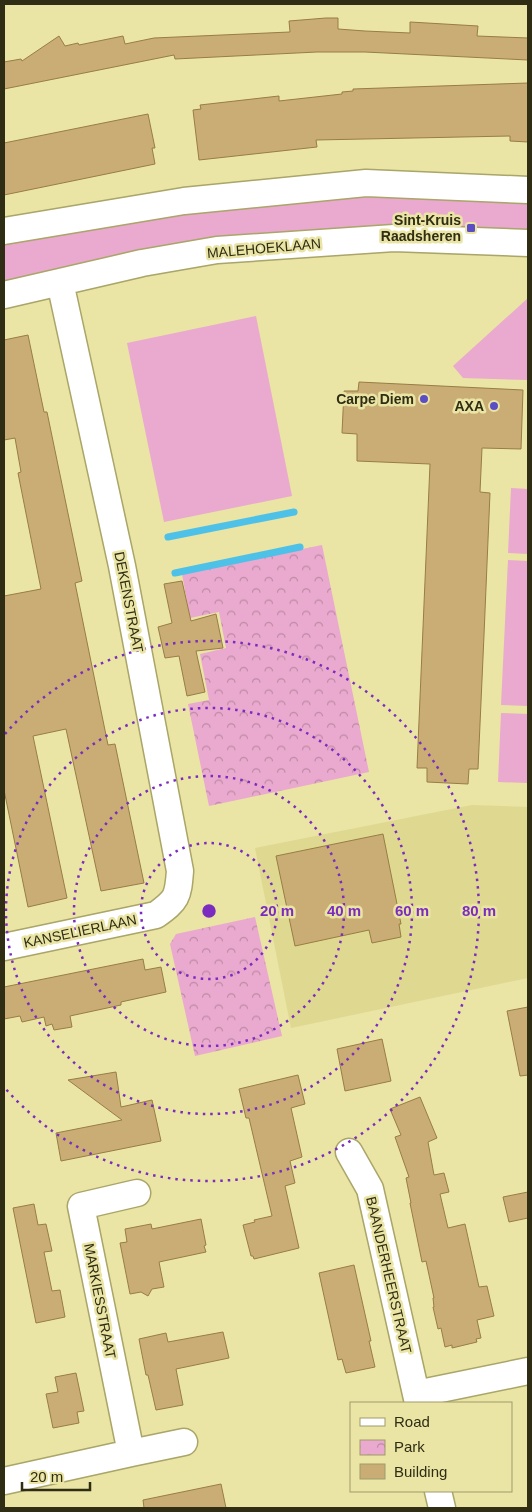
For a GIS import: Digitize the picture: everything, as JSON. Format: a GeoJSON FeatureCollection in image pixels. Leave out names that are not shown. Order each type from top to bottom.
{"type":"FeatureCollection","features":[{"type":"Feature","properties":{"kind":"street"},"geometry":{"type":"LineString","coordinates":[[4,231],[184,201],[366,183],[528,190]]}},
{"type":"Feature","properties":{"kind":"street","name":"MALEHOEKLAAN"},"geometry":{"type":"LineString","coordinates":[[4,295],[142,263],[217,250],[394,238],[528,243]]}},
{"type":"Feature","properties":{"kind":"street","name":"DEKENSTRAAT"},"geometry":{"type":"LineString","coordinates":[[60,282],[122,566],[180,871],[178,891],[172,903],[156,915]]}},
{"type":"Feature","properties":{"kind":"street","name":"KANSELIERLAAN"},"geometry":{"type":"LineString","coordinates":[[4,947],[156,915]]}},
{"type":"Feature","properties":{"kind":"street","name":"BAANDERHEERSTRAAT"},"geometry":{"type":"LineString","coordinates":[[349,1152],[370,1189],[417,1399]]}},
{"type":"Feature","properties":{"kind":"street","name":"MARKIESSTRAAT"},"geometry":{"type":"LineString","coordinates":[[131,1453],[81,1206],[137,1192]]}},
{"type":"Feature","properties":{"kind":"street"},"geometry":{"type":"LineString","coordinates":[[417,1399],[528,1370]]}},
{"type":"Feature","properties":{"kind":"street"},"geometry":{"type":"LineString","coordinates":[[4,1482],[184,1442]]}},
{"type":"Feature","properties":{"kind":"street"},"geometry":{"type":"LineString","coordinates":[[438,1492],[442,1508]]}},
{"type":"Feature","properties":{"kind":"shaded area"},"geometry":{"type":"Polygon","coordinates":[[[472,805],[528,807],[528,978],[291,1028],[255,848],[472,805]]]}},
{"type":"Feature","properties":{"kind":"green space"},"geometry":{"type":"Polygon","coordinates":[[[363,193],[528,195],[528,232],[190,245],[4,281],[4,244],[193,208],[363,193]]]}},
{"type":"Feature","properties":{"kind":"green space"},"geometry":{"type":"Polygon","coordinates":[[[528,298],[528,380],[463,378],[453,366],[528,298]]]}},
{"type":"Feature","properties":{"kind":"green space"},"geometry":{"type":"Polygon","coordinates":[[[256,316],[292,496],[164,522],[127,343],[256,316]]]}},
{"type":"Feature","properties":{"kind":"green space"},"geometry":{"type":"Polygon","coordinates":[[[511,488],[528,489],[528,554],[508,553],[511,488]]]}},
{"type":"Feature","properties":{"kind":"green space"},"geometry":{"type":"Polygon","coordinates":[[[322,545],[369,772],[209,806],[188,704],[209,700],[200,654],[226,648],[219,612],[190,618],[182,574],[322,545]]]}},
{"type":"Feature","properties":{"kind":"green space"},"geometry":{"type":"Polygon","coordinates":[[[508,560],[528,561],[528,706],[501,705],[508,560]]]}},
{"type":"Feature","properties":{"kind":"green space"},"geometry":{"type":"Polygon","coordinates":[[[501,713],[528,714],[528,783],[498,782],[501,713]]]}},
{"type":"Feature","properties":{"kind":"green space"},"geometry":{"type":"Polygon","coordinates":[[[255,917],[282,1036],[195,1056],[170,944],[176,934],[255,917]]]}},
{"type":"Feature","properties":{"kind":"building"},"geometry":{"type":"Polygon","coordinates":[[[338,18],[338,29],[365,31],[410,33],[410,22],[478,26],[477,36],[528,38],[528,60],[365,52],[317,52],[175,59],[174,55],[4,89],[4,62],[21,59],[22,61],[59,36],[65,46],[123,36],[125,44],[154,38],[290,32],[289,21],[338,18]]]}},
{"type":"Feature","properties":{"kind":"building"},"geometry":{"type":"Polygon","coordinates":[[[528,83],[528,142],[510,141],[510,136],[316,140],[317,147],[199,160],[193,110],[201,109],[200,105],[279,96],[279,101],[342,94],[342,92],[353,91],[353,89],[528,83]]]}},
{"type":"Feature","properties":{"kind":"building"},"geometry":{"type":"Polygon","coordinates":[[[148,114],[155,148],[152,148],[155,164],[4,195],[4,143],[148,114]]]}},
{"type":"Feature","properties":{"kind":"building"},"geometry":{"type":"Polygon","coordinates":[[[28,335],[44,412],[47,412],[82,581],[75,583],[108,745],[115,744],[144,883],[101,891],[66,729],[33,736],[67,898],[28,907],[4,790],[4,596],[41,589],[18,473],[21,472],[15,438],[4,440],[4,340],[28,335]]]}},
{"type":"Feature","properties":{"kind":"building"},"geometry":{"type":"Polygon","coordinates":[[[359,382],[523,390],[521,449],[482,448],[480,492],[490,493],[478,769],[469,769],[468,784],[427,782],[427,768],[417,768],[430,464],[357,461],[357,434],[342,433],[344,391],[358,391],[359,382]]]}},
{"type":"Feature","properties":{"kind":"building"},"geometry":{"type":"Polygon","coordinates":[[[182,581],[191,621],[216,614],[223,648],[196,651],[205,692],[187,696],[179,656],[165,658],[158,627],[172,623],[164,584],[182,581]]]}},
{"type":"Feature","properties":{"kind":"building"},"geometry":{"type":"Polygon","coordinates":[[[383,834],[401,924],[399,924],[401,937],[372,943],[369,930],[295,946],[276,856],[383,834]]]}},
{"type":"Feature","properties":{"kind":"building"},"geometry":{"type":"Polygon","coordinates":[[[143,959],[145,970],[161,967],[166,992],[121,1002],[121,1005],[70,1016],[72,1027],[54,1030],[52,1024],[46,1026],[44,1017],[22,1022],[20,1016],[4,1019],[4,987],[143,959]]]}},
{"type":"Feature","properties":{"kind":"building"},"geometry":{"type":"Polygon","coordinates":[[[528,1007],[528,1075],[520,1076],[507,1011],[528,1007]]]}},
{"type":"Feature","properties":{"kind":"building"},"geometry":{"type":"Polygon","coordinates":[[[382,1039],[391,1081],[345,1091],[337,1049],[382,1039]]]}},
{"type":"Feature","properties":{"kind":"building"},"geometry":{"type":"Polygon","coordinates":[[[116,1072],[121,1107],[152,1100],[161,1141],[61,1161],[56,1133],[122,1120],[68,1080],[116,1072]]]}},
{"type":"Feature","properties":{"kind":"building"},"geometry":{"type":"Polygon","coordinates":[[[298,1075],[305,1104],[291,1108],[302,1157],[290,1161],[295,1183],[285,1186],[299,1248],[254,1259],[251,1256],[243,1225],[255,1222],[254,1220],[272,1216],[249,1118],[246,1118],[239,1089],[298,1075]]]}},
{"type":"Feature","properties":{"kind":"building"},"geometry":{"type":"Polygon","coordinates":[[[420,1097],[437,1138],[428,1142],[434,1175],[444,1173],[449,1192],[440,1194],[448,1228],[465,1224],[479,1287],[487,1286],[494,1316],[477,1320],[481,1338],[476,1339],[477,1342],[452,1348],[452,1345],[445,1347],[441,1328],[438,1329],[426,1261],[422,1262],[410,1203],[406,1178],[409,1177],[395,1137],[401,1135],[390,1109],[420,1097]]]}},
{"type":"Feature","properties":{"kind":"building"},"geometry":{"type":"Polygon","coordinates":[[[528,1192],[528,1218],[509,1222],[503,1197],[528,1192]]]}},
{"type":"Feature","properties":{"kind":"building"},"geometry":{"type":"Polygon","coordinates":[[[34,1204],[38,1225],[46,1224],[52,1251],[44,1252],[52,1291],[60,1290],[65,1317],[36,1323],[13,1208],[34,1204]]]}},
{"type":"Feature","properties":{"kind":"building"},"geometry":{"type":"Polygon","coordinates":[[[201,1219],[206,1252],[159,1262],[164,1287],[152,1289],[148,1296],[141,1292],[130,1294],[120,1243],[127,1242],[125,1229],[151,1224],[152,1229],[201,1219]]]}},
{"type":"Feature","properties":{"kind":"building"},"geometry":{"type":"Polygon","coordinates":[[[354,1265],[375,1367],[346,1373],[342,1359],[338,1360],[319,1273],[354,1265]]]}},
{"type":"Feature","properties":{"kind":"building"},"geometry":{"type":"Polygon","coordinates":[[[223,1332],[229,1358],[176,1369],[183,1405],[156,1410],[148,1375],[146,1375],[139,1339],[166,1333],[168,1342],[223,1332]]]}},
{"type":"Feature","properties":{"kind":"building"},"geometry":{"type":"Polygon","coordinates":[[[76,1373],[84,1411],[77,1412],[79,1423],[53,1428],[46,1394],[58,1392],[55,1377],[76,1373]]]}},
{"type":"Feature","properties":{"kind":"building"},"geometry":{"type":"Polygon","coordinates":[[[221,1484],[226,1508],[144,1508],[143,1500],[221,1484]]]}},
{"type":"Feature","properties":{"kind":"waterway"},"geometry":{"type":"LineString","coordinates":[[168,537],[294,512]]}},
{"type":"Feature","properties":{"kind":"waterway"},"geometry":{"type":"LineString","coordinates":[[175,573],[300,547]]}},
{"type":"Feature","properties":{"kind":"place","name":"Sint-Kruis Raadsheren"},"geometry":{"type":"Point","coordinates":[471,228]}},
{"type":"Feature","properties":{"kind":"place","name":"Carpe Diem"},"geometry":{"type":"Point","coordinates":[424,399]}},
{"type":"Feature","properties":{"kind":"place","name":"AXA"},"geometry":{"type":"Point","coordinates":[494,406]}}]}
